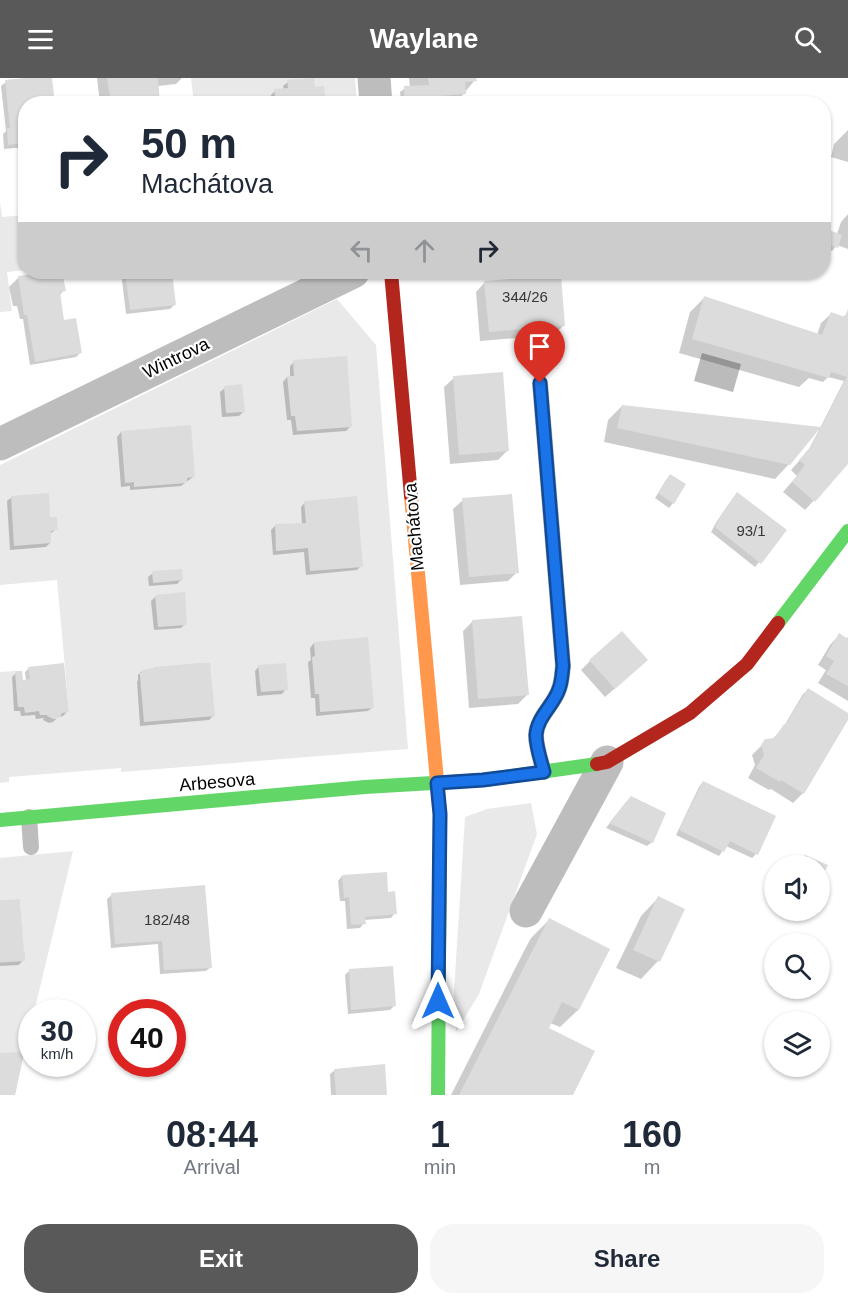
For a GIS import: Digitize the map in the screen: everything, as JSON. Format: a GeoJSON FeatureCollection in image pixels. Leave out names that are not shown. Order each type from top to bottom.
{"type":"FeatureCollection","features":[{"type":"Feature","properties":{"kind":"street"},"geometry":{"type":"LineString","coordinates":[[374,78],[375,96]]}},
{"type":"Feature","properties":{"kind":"street","name":"Wintrova"},"geometry":{"type":"LineString","coordinates":[[0,444],[339,279]]}},
{"type":"Feature","properties":{"kind":"street","name":"Machátova"},"geometry":{"type":"LineString","coordinates":[[392,279],[440,814],[438,1095]]}},
{"type":"Feature","properties":{"kind":"street"},"geometry":{"type":"LineString","coordinates":[[437,783],[483,780],[607,762],[690,713],[747,664],[848,531]]}},
{"type":"Feature","properties":{"kind":"street"},"geometry":{"type":"LineString","coordinates":[[526,911],[607,762]]}},
{"type":"Feature","properties":{"kind":"street","name":"Arbesova"},"geometry":{"type":"LineString","coordinates":[[0,820],[353,788],[437,783]]}},
{"type":"Feature","properties":{"kind":"lane"},"geometry":{"type":"LineString","coordinates":[[540,383],[563,666],[560,688],[540,722],[536,735],[544,772]]}},
{"type":"Feature","properties":{"kind":"lane"},"geometry":{"type":"LineString","coordinates":[[29,817],[31,848]]}},
{"type":"Feature","properties":{"kind":"shaded area"},"geometry":{"type":"Polygon","coordinates":[[[191,78],[355,78],[356,96],[193,96],[191,78]]]}},
{"type":"Feature","properties":{"kind":"shaded area"},"geometry":{"type":"Polygon","coordinates":[[[0,202],[2,217],[18,216],[18,271],[7,272],[12,311],[0,312],[0,202]]]}},
{"type":"Feature","properties":{"kind":"shaded area"},"geometry":{"type":"Polygon","coordinates":[[[337,299],[376,345],[408,749],[121,772],[121,768],[9,777],[9,782],[0,783],[0,672],[15,671],[18,707],[24,707],[25,712],[39,711],[40,715],[47,715],[54,719],[59,718],[62,713],[69,712],[57,580],[0,585],[0,465],[337,299]]]}},
{"type":"Feature","properties":{"kind":"shaded area"},"geometry":{"type":"Polygon","coordinates":[[[702,353],[741,364],[733,392],[694,381],[702,353]]]}},
{"type":"Feature","properties":{"kind":"shaded area"},"geometry":{"type":"Polygon","coordinates":[[[531,803],[537,834],[479,994],[456,1032],[454,992],[465,817],[487,809],[531,803]]]}},
{"type":"Feature","properties":{"kind":"shaded area"},"geometry":{"type":"Polygon","coordinates":[[[73,851],[37,999],[18,999],[19,1077],[15,1095],[0,1095],[0,963],[24,961],[20,899],[0,900],[0,858],[73,851]]]}},
{"type":"Feature","properties":{"kind":"building"},"geometry":{"type":"Polygon","coordinates":[[[52,78],[54,96],[18,96],[18,144],[8,145],[7,128],[10,128],[5,80],[52,78]]]}},
{"type":"Feature","properties":{"kind":"building"},"geometry":{"type":"Polygon","coordinates":[[[107,78],[158,78],[159,96],[110,96],[107,78]]]}},
{"type":"Feature","properties":{"kind":"building"},"geometry":{"type":"Polygon","coordinates":[[[314,78],[315,87],[324,86],[325,96],[275,96],[274,89],[288,88],[287,80],[314,78]]]}},
{"type":"Feature","properties":{"kind":"building"},"geometry":{"type":"Polygon","coordinates":[[[428,78],[476,78],[477,81],[465,82],[466,94],[404,96],[404,86],[429,85],[428,78]]]}},
{"type":"Feature","properties":{"kind":"building"},"geometry":{"type":"Polygon","coordinates":[[[831,231],[842,235],[838,248],[831,246],[831,231]]]}},
{"type":"Feature","properties":{"kind":"building"},"geometry":{"type":"Polygon","coordinates":[[[18,279],[63,279],[66,291],[60,292],[64,320],[76,318],[82,353],[35,362],[27,315],[24,315],[18,279]]]}},
{"type":"Feature","properties":{"kind":"building"},"geometry":{"type":"Polygon","coordinates":[[[126,279],[173,279],[176,305],[130,310],[126,279]]]}},
{"type":"Feature","properties":{"kind":"building"},"geometry":{"type":"Polygon","coordinates":[[[561,279],[565,326],[489,332],[484,281],[561,279]]]}},
{"type":"Feature","properties":{"kind":"building"},"geometry":{"type":"Polygon","coordinates":[[[704,296],[822,335],[831,312],[845,317],[848,309],[848,464],[815,502],[792,482],[805,465],[799,460],[812,445],[847,377],[831,372],[829,378],[692,339],[704,296]]]}},
{"type":"Feature","properties":{"kind":"building"},"geometry":{"type":"Polygon","coordinates":[[[347,356],[352,427],[297,431],[295,416],[291,416],[287,376],[294,376],[293,360],[347,356]]]}},
{"type":"Feature","properties":{"kind":"building"},"geometry":{"type":"Polygon","coordinates":[[[503,372],[509,451],[459,455],[453,376],[503,372]]]}},
{"type":"Feature","properties":{"kind":"building"},"geometry":{"type":"Polygon","coordinates":[[[242,384],[245,412],[226,413],[224,386],[242,384]]]}},
{"type":"Feature","properties":{"kind":"building"},"geometry":{"type":"Polygon","coordinates":[[[622,405],[821,427],[790,465],[617,428],[622,405]]]}},
{"type":"Feature","properties":{"kind":"building"},"geometry":{"type":"Polygon","coordinates":[[[191,425],[195,477],[187,478],[187,483],[134,487],[134,482],[125,483],[121,431],[191,425]]]}},
{"type":"Feature","properties":{"kind":"building"},"geometry":{"type":"Polygon","coordinates":[[[670,474],[686,484],[674,504],[658,493],[670,474]]]}},
{"type":"Feature","properties":{"kind":"building"},"geometry":{"type":"Polygon","coordinates":[[[737,492],[787,530],[761,564],[715,527],[737,492]]]}},
{"type":"Feature","properties":{"kind":"building"},"geometry":{"type":"Polygon","coordinates":[[[49,493],[50,517],[57,517],[58,530],[51,531],[51,543],[14,546],[11,496],[49,493]]]}},
{"type":"Feature","properties":{"kind":"building"},"geometry":{"type":"Polygon","coordinates":[[[512,494],[519,573],[469,577],[462,498],[512,494]]]}},
{"type":"Feature","properties":{"kind":"building"},"geometry":{"type":"Polygon","coordinates":[[[357,496],[363,567],[310,571],[308,548],[276,551],[275,524],[306,523],[304,501],[357,496]]]}},
{"type":"Feature","properties":{"kind":"building"},"geometry":{"type":"Polygon","coordinates":[[[182,569],[183,580],[153,583],[152,571],[182,569]]]}},
{"type":"Feature","properties":{"kind":"building"},"geometry":{"type":"Polygon","coordinates":[[[185,592],[187,625],[158,627],[155,595],[185,592]]]}},
{"type":"Feature","properties":{"kind":"building"},"geometry":{"type":"Polygon","coordinates":[[[522,616],[529,695],[478,699],[472,620],[522,616]]]}},
{"type":"Feature","properties":{"kind":"building"},"geometry":{"type":"Polygon","coordinates":[[[622,631],[648,660],[615,689],[589,660],[622,631]]]}},
{"type":"Feature","properties":{"kind":"building"},"geometry":{"type":"Polygon","coordinates":[[[839,633],[848,639],[848,686],[826,674],[834,661],[826,656],[839,633]]]}},
{"type":"Feature","properties":{"kind":"building"},"geometry":{"type":"Polygon","coordinates":[[[368,637],[374,708],[320,712],[319,694],[315,694],[312,657],[315,656],[314,642],[368,637]]]}},
{"type":"Feature","properties":{"kind":"building"},"geometry":{"type":"Polygon","coordinates":[[[64,663],[69,712],[62,713],[59,718],[54,719],[47,715],[40,715],[39,711],[25,713],[24,707],[18,707],[15,671],[22,671],[23,680],[30,679],[28,667],[64,663]]]}},
{"type":"Feature","properties":{"kind":"building"},"geometry":{"type":"Polygon","coordinates":[[[210,663],[215,716],[144,722],[140,676],[142,670],[210,663]]]}},
{"type":"Feature","properties":{"kind":"building"},"geometry":{"type":"Polygon","coordinates":[[[286,663],[288,690],[261,692],[258,665],[286,663]]]}},
{"type":"Feature","properties":{"kind":"building"},"geometry":{"type":"Polygon","coordinates":[[[808,688],[848,713],[848,720],[804,794],[756,768],[764,755],[761,745],[765,739],[775,738],[808,688]]]}},
{"type":"Feature","properties":{"kind":"building"},"geometry":{"type":"Polygon","coordinates":[[[703,781],[776,816],[758,855],[730,841],[724,852],[679,830],[703,781]]]}},
{"type":"Feature","properties":{"kind":"building"},"geometry":{"type":"Polygon","coordinates":[[[631,796],[666,813],[653,843],[609,823],[631,796]]]}},
{"type":"Feature","properties":{"kind":"building"},"geometry":{"type":"Polygon","coordinates":[[[387,872],[388,892],[395,891],[397,914],[365,917],[366,924],[351,925],[349,897],[344,898],[342,875],[387,872]]]}},
{"type":"Feature","properties":{"kind":"building"},"geometry":{"type":"Polygon","coordinates":[[[205,885],[212,968],[164,970],[162,941],[115,944],[111,893],[205,885]]]}},
{"type":"Feature","properties":{"kind":"building"},"geometry":{"type":"Polygon","coordinates":[[[658,896],[685,909],[660,962],[633,950],[658,896]]]}},
{"type":"Feature","properties":{"kind":"building"},"geometry":{"type":"Polygon","coordinates":[[[20,899],[25,961],[0,962],[0,900],[20,899]]]}},
{"type":"Feature","properties":{"kind":"building"},"geometry":{"type":"Polygon","coordinates":[[[549,918],[610,949],[579,1010],[562,1002],[549,1028],[595,1051],[573,1095],[459,1095],[549,918]]]}},
{"type":"Feature","properties":{"kind":"building"},"geometry":{"type":"Polygon","coordinates":[[[393,966],[396,1006],[351,1010],[349,969],[393,966]]]}},
{"type":"Feature","properties":{"kind":"building"},"geometry":{"type":"Polygon","coordinates":[[[18,1052],[19,1077],[15,1095],[0,1095],[0,1053],[18,1052]]]}},
{"type":"Feature","properties":{"kind":"building"},"geometry":{"type":"Polygon","coordinates":[[[385,1064],[387,1095],[336,1095],[334,1069],[385,1064]]]}},
{"type":"Feature","properties":{"kind":"traffic: fast"},"geometry":{"type":"LineString","coordinates":[[778,623],[848,531]]}},
{"type":"Feature","properties":{"kind":"traffic: fast"},"geometry":{"type":"LineString","coordinates":[[0,820],[365,787],[484,780],[597,764]]}},
{"type":"Feature","properties":{"kind":"traffic: fast"},"geometry":{"type":"LineString","coordinates":[[438,1095],[440,831]]}},
{"type":"Feature","properties":{"kind":"traffic: slow"},"geometry":{"type":"LineString","coordinates":[[411,496],[440,831]]}},
{"type":"Feature","properties":{"kind":"traffic: jam"},"geometry":{"type":"LineString","coordinates":[[392,279],[411,496]]}},
{"type":"Feature","properties":{"kind":"traffic: jam"},"geometry":{"type":"LineString","coordinates":[[597,764],[607,762],[690,713],[747,664],[778,623]]}},
{"type":"Feature","properties":{"kind":"route"},"geometry":{"type":"LineString","coordinates":[[438,1001],[440,814],[437,783],[544,772],[536,735],[540,722],[560,688],[563,666],[540,383]]}}]}
